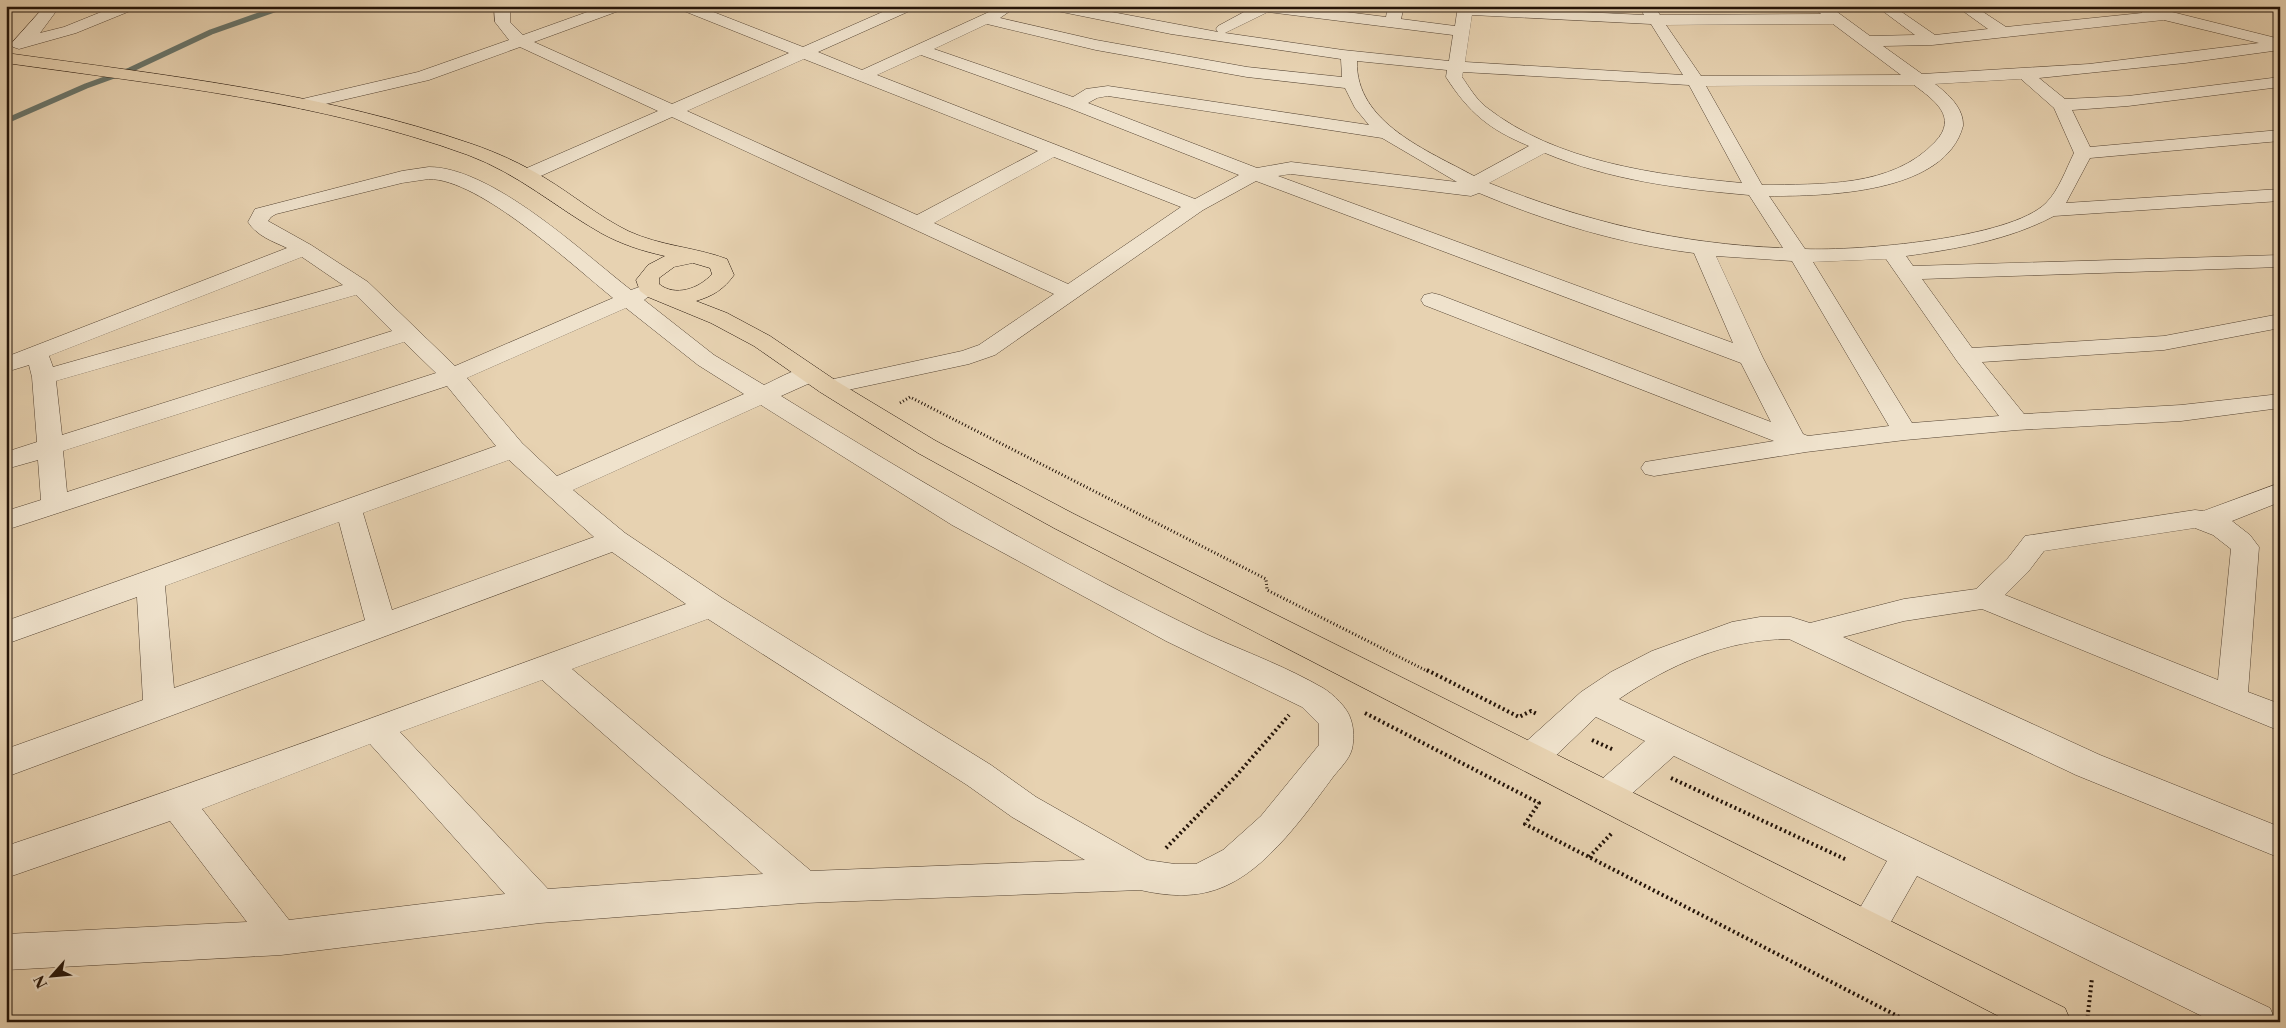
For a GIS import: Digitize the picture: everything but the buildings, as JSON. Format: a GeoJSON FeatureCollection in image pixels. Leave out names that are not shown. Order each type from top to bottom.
{"type":"FeatureCollection","features":[{"type":"Feature","properties":{"kind":"main road"},"geometry":{"type":"LineString","coordinates":[[6,58],[148,78],[304,104],[350,113],[459,146],[527,175],[620,235],[693,257],[713,260],[720,264],[726,293],[762,341]]}},
{"type":"Feature","properties":{"kind":"main road"},"geometry":{"type":"LineString","coordinates":[[620,235],[638,259],[648,291]]}},
{"type":"Feature","properties":{"kind":"main road"},"geometry":{"type":"LineString","coordinates":[[648,291],[658,267],[668,262],[693,257]]}},
{"type":"Feature","properties":{"kind":"main road"},"geometry":{"type":"LineString","coordinates":[[648,291],[696,294],[726,293]]}},
{"type":"Feature","properties":{"kind":"main road"},"geometry":{"type":"LineString","coordinates":[[648,291],[719,318],[762,341],[927,447],[1055,516],[2052,1022]]}},
{"type":"Feature","properties":{"kind":"street"},"geometry":{"type":"LineString","coordinates":[[22,42],[53,6]]}},
{"type":"Feature","properties":{"kind":"street"},"geometry":{"type":"LineString","coordinates":[[6,50],[22,42],[70,30],[130,6]]}},
{"type":"Feature","properties":{"kind":"street"},"geometry":{"type":"LineString","coordinates":[[502,6],[500,16],[503,27],[520,41],[1068,292]]}},
{"type":"Feature","properties":{"kind":"street"},"geometry":{"type":"LineString","coordinates":[[304,104],[423,76],[619,6]]}},
{"type":"Feature","properties":{"kind":"street"},"geometry":{"type":"LineString","coordinates":[[684,6],[1196,206]]}},
{"type":"Feature","properties":{"kind":"street"},"geometry":{"type":"LineString","coordinates":[[527,175],[909,6]]}},
{"type":"Feature","properties":{"kind":"street"},"geometry":{"type":"LineString","coordinates":[[864,75],[1010,6]]}},
{"type":"Feature","properties":{"kind":"street"},"geometry":{"type":"LineString","coordinates":[[1057,6],[1201,34],[1349,56],[1692,76],[1920,81],[2026,76],[2184,60],[2280,44]]}},
{"type":"Feature","properties":{"kind":"street"},"geometry":{"type":"LineString","coordinates":[[1098,6],[1224,30],[1457,62]]}},
{"type":"Feature","properties":{"kind":"street"},"geometry":{"type":"LineString","coordinates":[[1392,22],[1396,6]]}},
{"type":"Feature","properties":{"kind":"street"},"geometry":{"type":"LineString","coordinates":[[1819,6],[1940,96],[1953,116],[1952,134],[1920,166],[1853,188],[1756,191],[1713,188],[1646,177],[1589,162],[1512,132],[1480,111],[1467,97],[1454,77],[1466,8],[1836,19]]}},
{"type":"Feature","properties":{"kind":"street"},"geometry":{"type":"LineString","coordinates":[[1883,6],[1932,40]]}},
{"type":"Feature","properties":{"kind":"street"},"geometry":{"type":"LineString","coordinates":[[1963,6],[2004,33]]}},
{"type":"Feature","properties":{"kind":"street"},"geometry":{"type":"LineString","coordinates":[[2130,6],[2280,44]]}},
{"type":"Feature","properties":{"kind":"street"},"geometry":{"type":"LineString","coordinates":[[1224,30],[1266,7],[1463,32]]}},
{"type":"Feature","properties":{"kind":"street"},"geometry":{"type":"LineString","coordinates":[[2064,11],[2088,25]]}},
{"type":"Feature","properties":{"kind":"street"},"geometry":{"type":"LineString","coordinates":[[1651,13],[1692,76],[1756,191],[1798,254],[1905,432]]}},
{"type":"Feature","properties":{"kind":"street"},"geometry":{"type":"LineString","coordinates":[[1866,42],[1932,40],[2088,25],[2165,15]]}},
{"type":"Feature","properties":{"kind":"street"},"geometry":{"type":"LineString","coordinates":[[986,19],[1096,45],[1247,72],[1350,83]]}},
{"type":"Feature","properties":{"kind":"street"},"geometry":{"type":"LineString","coordinates":[[1692,76],[1904,69],[2077,57],[2244,34]]}},
{"type":"Feature","properties":{"kind":"street"},"geometry":{"type":"LineString","coordinates":[[920,49],[1075,104],[1255,174],[1751,358]]}},
{"type":"Feature","properties":{"kind":"street"},"geometry":{"type":"LineString","coordinates":[[1349,56],[1347,68],[1350,83],[1363,105],[1386,133],[1480,188],[1548,214],[1615,232],[1702,247],[1798,254],[1893,253],[1980,237],[2050,210],[2280,195]]}},
{"type":"Feature","properties":{"kind":"street"},"geometry":{"type":"LineString","coordinates":[[350,113],[423,76]]}},
{"type":"Feature","properties":{"kind":"street"},"geometry":{"type":"LineString","coordinates":[[2026,76],[2061,105],[2083,153],[2071,180],[2050,210]]}},
{"type":"Feature","properties":{"kind":"street"},"geometry":{"type":"LineString","coordinates":[[2061,105],[2128,101],[2280,82]]}},
{"type":"Feature","properties":{"kind":"street"},"geometry":{"type":"LineString","coordinates":[[1075,104],[1087,94],[1108,90],[1386,133]]}},
{"type":"Feature","properties":{"kind":"street"},"geometry":{"type":"LineString","coordinates":[[2083,153],[2280,136]]}},
{"type":"Feature","properties":{"kind":"street"},"geometry":{"type":"LineString","coordinates":[[554,488],[761,394],[820,380],[969,357],[987,350],[1068,292],[1196,206],[1255,174],[1291,168],[1480,188],[1544,146]]}},
{"type":"Feature","properties":{"kind":"street"},"geometry":{"type":"LineString","coordinates":[[918,223],[1054,150]]}},
{"type":"Feature","properties":{"kind":"street"},"geometry":{"type":"LineString","coordinates":[[6,952],[281,938],[540,906],[804,887],[1140,874],[1166,880],[1196,880],[1222,871],[1247,854],[1335,750],[1338,739],[1335,719],[1326,708],[1305,695],[1177,633],[962,518],[706,360],[648,291],[490,195],[445,173],[428,173],[402,177],[270,210],[259,217],[258,222],[262,228],[304,249],[360,287],[452,376],[513,449],[554,488],[615,540],[711,606],[979,775],[1024,807],[1140,874]]}},
{"type":"Feature","properties":{"kind":"street"},"geometry":{"type":"LineString","coordinates":[[1702,247],[1751,358],[1799,440]]}},
{"type":"Feature","properties":{"kind":"street"},"geometry":{"type":"LineString","coordinates":[[41,365],[304,249]]}},
{"type":"Feature","properties":{"kind":"street"},"geometry":{"type":"LineString","coordinates":[[1893,253],[1965,356],[2017,422]]}},
{"type":"Feature","properties":{"kind":"street"},"geometry":{"type":"LineString","coordinates":[[1908,273],[2280,261]]}},
{"type":"Feature","properties":{"kind":"street"},"geometry":{"type":"LineString","coordinates":[[6,365],[41,365],[360,287]]}},
{"type":"Feature","properties":{"kind":"street"},"geometry":{"type":"LineString","coordinates":[[6,521],[452,376],[648,291]]}},
{"type":"Feature","properties":{"kind":"street"},"geometry":{"type":"LineString","coordinates":[[1432,300],[1799,440]]}},
{"type":"Feature","properties":{"kind":"street"},"geometry":{"type":"LineString","coordinates":[[1965,356],[2164,343],[2226,333],[2280,321]]}},
{"type":"Feature","properties":{"kind":"street"},"geometry":{"type":"LineString","coordinates":[[6,461],[409,333]]}},
{"type":"Feature","properties":{"kind":"street"},"geometry":{"type":"LineString","coordinates":[[41,365],[52,447],[55,504]]}},
{"type":"Feature","properties":{"kind":"street"},"geometry":{"type":"LineString","coordinates":[[1654,468],[1799,440],[2017,422],[2182,413],[2280,401]]}},
{"type":"Feature","properties":{"kind":"street"},"geometry":{"type":"LineString","coordinates":[[6,633],[348,507],[513,449]]}},
{"type":"Feature","properties":{"kind":"street"},"geometry":{"type":"LineString","coordinates":[[2207,520],[2280,492]]}},
{"type":"Feature","properties":{"kind":"street"},"geometry":{"type":"LineString","coordinates":[[348,507],[381,624]]}},
{"type":"Feature","properties":{"kind":"street"},"geometry":{"type":"LineString","coordinates":[[1984,598],[2018,565],[2035,543],[2196,519],[2207,520],[2238,537],[2246,546],[2232,696]]}},
{"type":"Feature","properties":{"kind":"street"},"geometry":{"type":"LineString","coordinates":[[6,763],[381,624],[615,540]]}},
{"type":"Feature","properties":{"kind":"street"},"geometry":{"type":"LineString","coordinates":[[150,580],[160,706]]}},
{"type":"Feature","properties":{"kind":"street"},"geometry":{"type":"LineString","coordinates":[[1808,635],[1904,610],[1984,598],[2232,696],[2280,718]]}},
{"type":"Feature","properties":{"kind":"street"},"geometry":{"type":"LineString","coordinates":[[6,861],[177,804],[376,728],[711,606]]}},
{"type":"Feature","properties":{"kind":"street"},"geometry":{"type":"LineString","coordinates":[[1531,758],[1563,726],[1592,701],[1622,681],[1663,659],[1732,633],[1760,628],[1791,628],[2088,765],[2280,843]]}},
{"type":"Feature","properties":{"kind":"street"},"geometry":{"type":"LineString","coordinates":[[547,666],[804,887]]}},
{"type":"Feature","properties":{"kind":"street"},"geometry":{"type":"LineString","coordinates":[[1592,701],[2256,1022]]}},
{"type":"Feature","properties":{"kind":"street"},"geometry":{"type":"LineString","coordinates":[[376,728],[540,906]]}},
{"type":"Feature","properties":{"kind":"street"},"geometry":{"type":"LineString","coordinates":[[1606,796],[1670,739]]}},
{"type":"Feature","properties":{"kind":"street"},"geometry":{"type":"LineString","coordinates":[[177,804],[281,938]]}},
{"type":"Feature","properties":{"kind":"street"},"geometry":{"type":"LineString","coordinates":[[1867,928],[1910,855]]}},
{"type":"Feature","properties":{"kind":"path"},"geometry":{"type":"LineString","coordinates":[[910,397],[1266,579],[1267,590],[1519,717],[1531,711],[1849,861]]}},
{"type":"Feature","properties":{"kind":"path"},"geometry":{"type":"LineString","coordinates":[[1140,874],[1236,776],[1305,695]]}},
{"type":"Feature","properties":{"kind":"path"},"geometry":{"type":"LineString","coordinates":[[2087,1022],[2092,976]]}},
{"type":"Feature","properties":{"kind":"waterway"},"geometry":{"type":"LineString","coordinates":[[6,121],[86,86],[130,70],[211,32],[285,6]]}}]}
